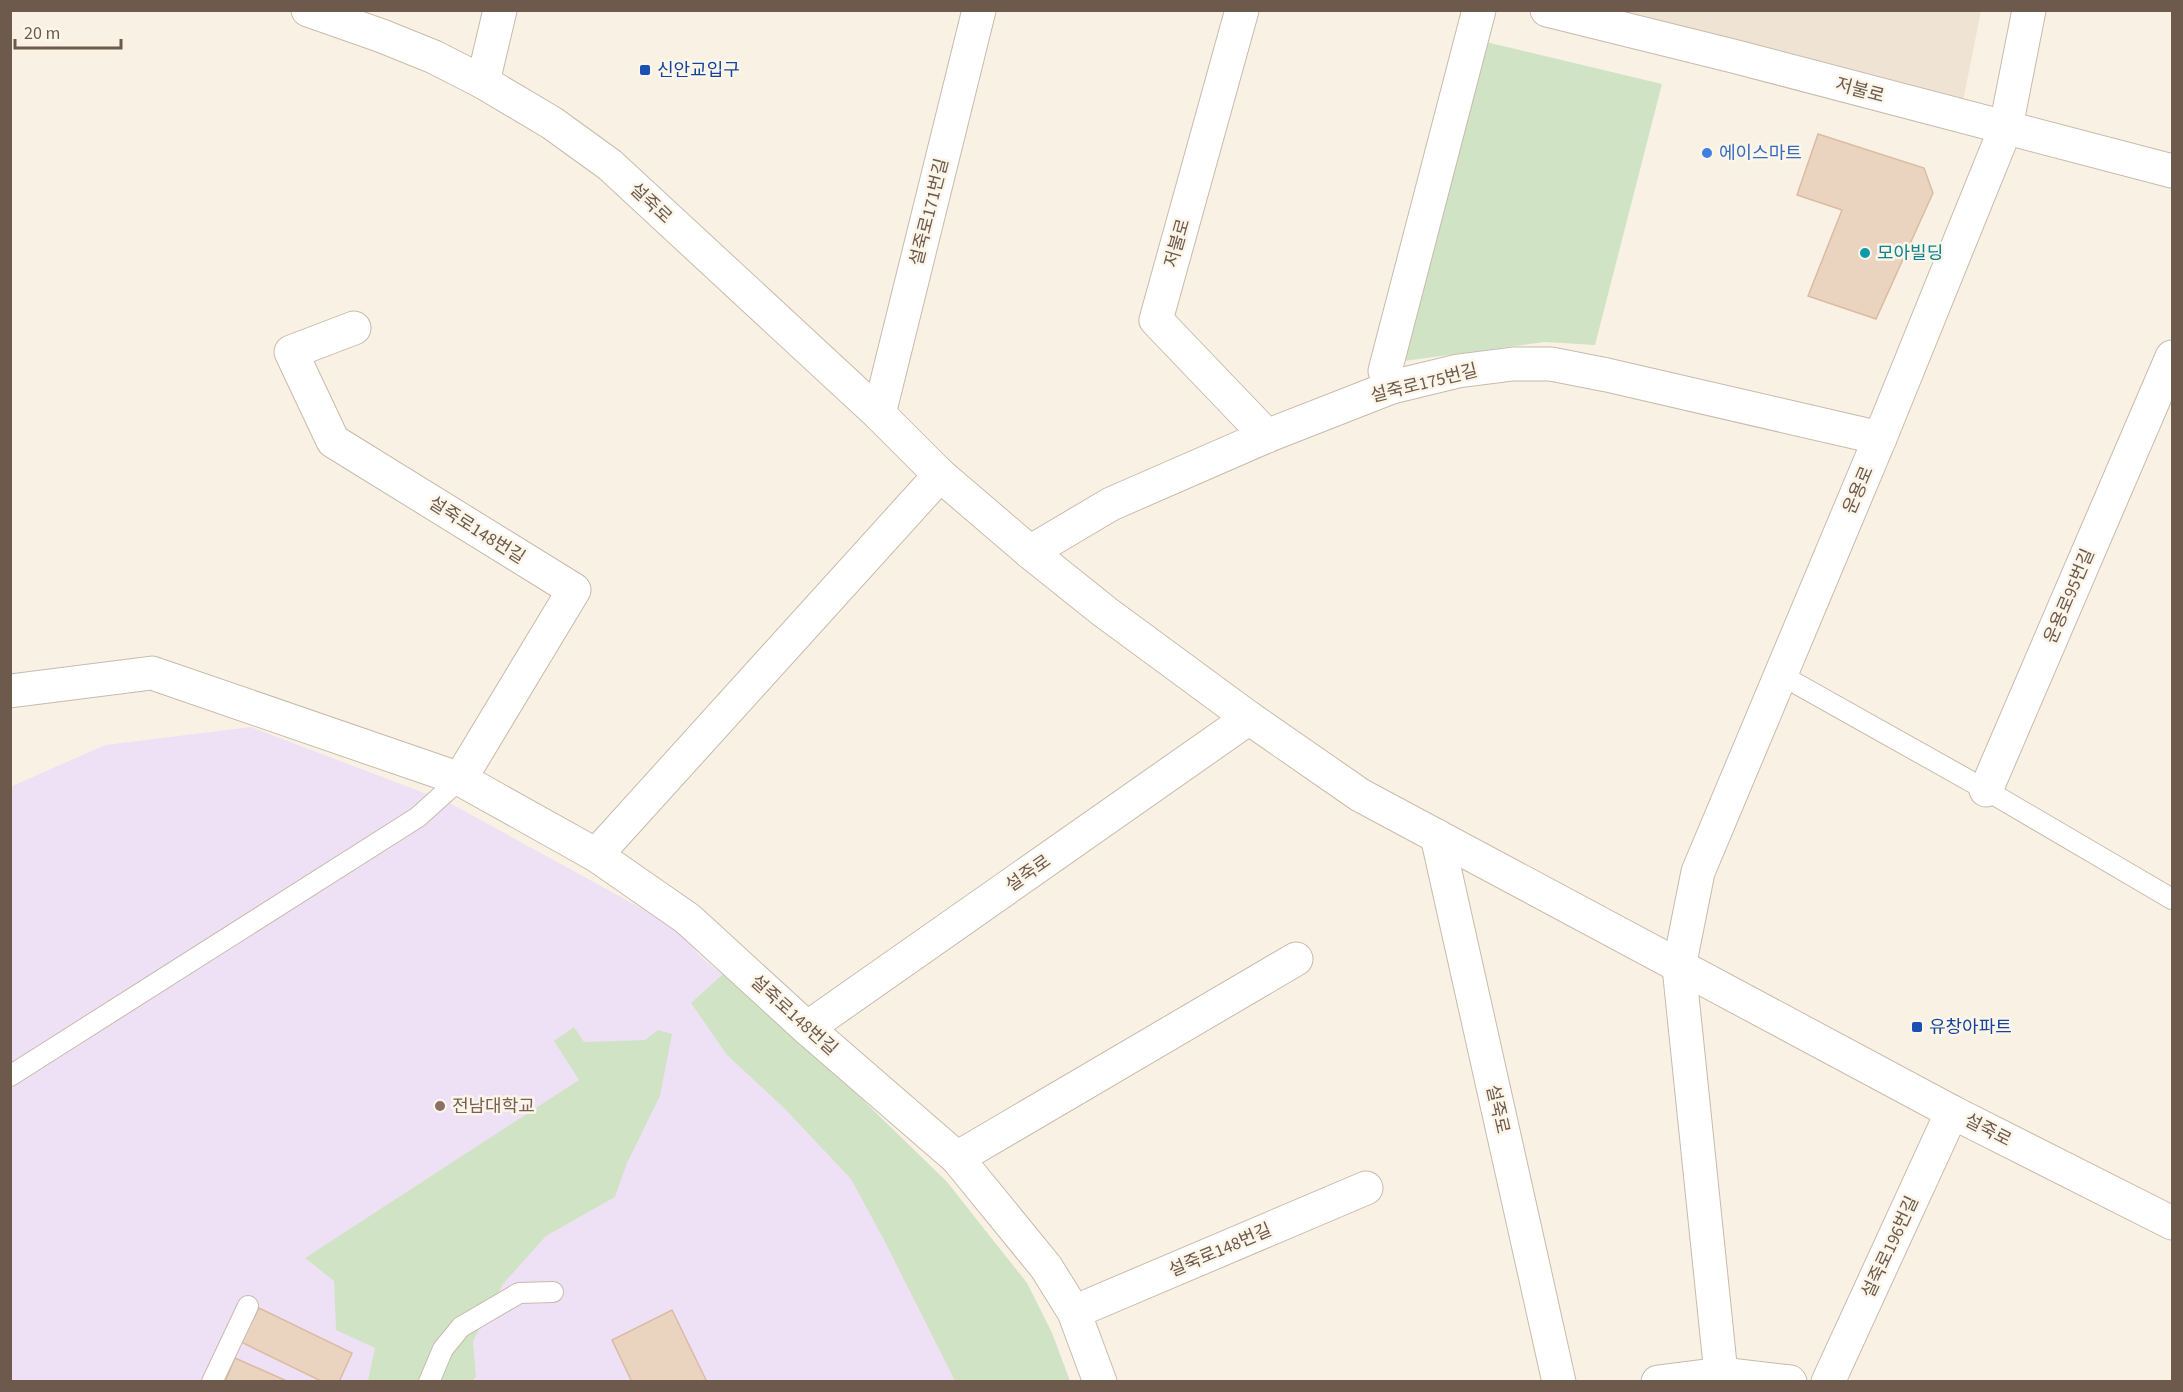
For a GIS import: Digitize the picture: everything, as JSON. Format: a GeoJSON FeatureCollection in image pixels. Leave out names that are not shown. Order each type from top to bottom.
{"type":"FeatureCollection","features":[{"type":"Feature","properties":{"kind":"street","name":"설죽로"},"geometry":{"type":"LineString","coordinates":[[308,10],[434,57],[483,82],[552,123],[610,165],[879,414],[940,475],[1030,552],[1105,612],[1249,718],[1360,795],[1952,1112],[2172,1223]]}},
{"type":"Feature","properties":{"kind":"street"},"geometry":{"type":"LineString","coordinates":[[483,82],[500,10]]}},
{"type":"Feature","properties":{"kind":"street","name":"설죽로171번길"},"geometry":{"type":"LineString","coordinates":[[879,414],[979,10]]}},
{"type":"Feature","properties":{"kind":"street","name":"저불로"},"geometry":{"type":"LineString","coordinates":[[1242,10],[1156,320],[1267,436]]}},
{"type":"Feature","properties":{"kind":"street"},"geometry":{"type":"LineString","coordinates":[[1392,387],[1385,371],[1479,10]]}},
{"type":"Feature","properties":{"kind":"street","name":"저불로"},"geometry":{"type":"LineString","coordinates":[[1547,10],[2172,171]]}},
{"type":"Feature","properties":{"kind":"street","name":"운용로"},"geometry":{"type":"LineString","coordinates":[[1679,967],[1698,872],[1880,438],[2006,128],[2029,10]]}},
{"type":"Feature","properties":{"kind":"street","name":"설죽로148번길"},"geometry":{"type":"LineString","coordinates":[[354,328],[291,352],[333,441],[574,590],[460,780]]}},
{"type":"Feature","properties":{"kind":"street","name":"운용로95번길"},"geometry":{"type":"LineString","coordinates":[[1986,790],[2163,405],[2172,357]]}},
{"type":"Feature","properties":{"kind":"street","name":"설죽로175번길"},"geometry":{"type":"LineString","coordinates":[[1030,552],[1111,504],[1267,436],[1392,387],[1458,371],[1513,364],[1551,364],[1618,377],[1880,438]]}},
{"type":"Feature","properties":{"kind":"street"},"geometry":{"type":"LineString","coordinates":[[596,855],[940,475]]}},
{"type":"Feature","properties":{"kind":"street","name":"설죽로148번길"},"geometry":{"type":"LineString","coordinates":[[10,691],[152,673],[460,780],[596,855],[688,919],[807,1028],[957,1158],[1046,1267],[1074,1312],[1100,1382]]}},
{"type":"Feature","properties":{"kind":"street","name":"설죽로"},"geometry":{"type":"LineString","coordinates":[[807,1028],[1249,718]]}},
{"type":"Feature","properties":{"kind":"street","name":"설죽로"},"geometry":{"type":"LineString","coordinates":[[1437,836],[1559,1382]]}},
{"type":"Feature","properties":{"kind":"street"},"geometry":{"type":"LineString","coordinates":[[957,1158],[1296,959]]}},
{"type":"Feature","properties":{"kind":"street"},"geometry":{"type":"LineString","coordinates":[[1679,967],[1721,1374]]}},
{"type":"Feature","properties":{"kind":"street","name":"설죽로196번길"},"geometry":{"type":"LineString","coordinates":[[1828,1382],[1952,1112]]}},
{"type":"Feature","properties":{"kind":"street","name":"설죽로148번길"},"geometry":{"type":"LineString","coordinates":[[1074,1312],[1366,1188]]}},
{"type":"Feature","properties":{"kind":"street"},"geometry":{"type":"LineString","coordinates":[[1658,1382],[1721,1374],[1790,1382]]}},
{"type":"Feature","properties":{"kind":"lane"},"geometry":{"type":"LineString","coordinates":[[1781,675],[1986,790],[2172,899]]}},
{"type":"Feature","properties":{"kind":"lane"},"geometry":{"type":"LineString","coordinates":[[10,1076],[418,818],[460,780]]}},
{"type":"Feature","properties":{"kind":"lane"},"geometry":{"type":"LineString","coordinates":[[429,1382],[443,1349],[461,1327],[519,1293],[553,1292]]}},
{"type":"Feature","properties":{"kind":"lane"},"geometry":{"type":"LineString","coordinates":[[212,1382],[248,1306]]}},
{"type":"Feature","properties":{"kind":"shaded area"},"geometry":{"type":"Polygon","coordinates":[[[1547,11],[1981,11],[1960,116],[1547,11]]]}},
{"type":"Feature","properties":{"kind":"shaded area","name":"전남대학교"},"geometry":{"type":"Polygon","coordinates":[[[251,727],[448,802],[674,926],[701,957],[790,1029],[947,1182],[1027,1283],[1052,1333],[1070,1381],[11,1381],[10,787],[105,745],[251,727]]]}},
{"type":"Feature","properties":{"kind":"green space"},"geometry":{"type":"Polygon","coordinates":[[[1482,41],[1662,84],[1595,345],[1545,342],[1404,361],[1482,41]]]}},
{"type":"Feature","properties":{"kind":"green space"},"geometry":{"type":"Polygon","coordinates":[[[723,974],[790,1029],[947,1182],[1027,1283],[1052,1333],[1070,1381],[955,1381],[851,1179],[784,1108],[727,1055],[691,1003],[723,974]]]}},
{"type":"Feature","properties":{"kind":"green space"},"geometry":{"type":"Polygon","coordinates":[[[574,1027],[584,1042],[645,1040],[658,1030],[672,1034],[660,1096],[627,1163],[615,1197],[546,1236],[503,1284],[473,1341],[476,1377],[472,1381],[371,1382],[368,1380],[375,1348],[336,1330],[334,1281],[305,1258],[579,1080],[554,1041],[574,1027]]]}},
{"type":"Feature","properties":{"kind":"building","name":"모아빌딩"},"geometry":{"type":"Polygon","coordinates":[[[1818,134],[1924,168],[1933,193],[1876,319],[1808,296],[1842,210],[1797,195],[1818,134]]]}},
{"type":"Feature","properties":{"kind":"building"},"geometry":{"type":"Polygon","coordinates":[[[259,1308],[352,1353],[339,1382],[323,1382],[241,1342],[259,1308]]]}},
{"type":"Feature","properties":{"kind":"building"},"geometry":{"type":"Polygon","coordinates":[[[672,1310],[707,1382],[632,1382],[612,1340],[672,1310]]]}},
{"type":"Feature","properties":{"kind":"building"},"geometry":{"type":"Polygon","coordinates":[[[235,1358],[289,1382],[225,1382],[235,1358]]]}},
{"type":"Feature","properties":{"kind":"place","name":"신안교입구"},"geometry":{"type":"Point","coordinates":[645,70]}},
{"type":"Feature","properties":{"kind":"place","name":"에이스마트"},"geometry":{"type":"Point","coordinates":[1707,153]}},
{"type":"Feature","properties":{"kind":"place","name":"모아빌딩"},"geometry":{"type":"Point","coordinates":[1865,253]}},
{"type":"Feature","properties":{"kind":"place","name":"유창아파트"},"geometry":{"type":"Point","coordinates":[1917,1027]}},
{"type":"Feature","properties":{"kind":"place","name":"전남대학교"},"geometry":{"type":"Point","coordinates":[440,1106]}}]}
